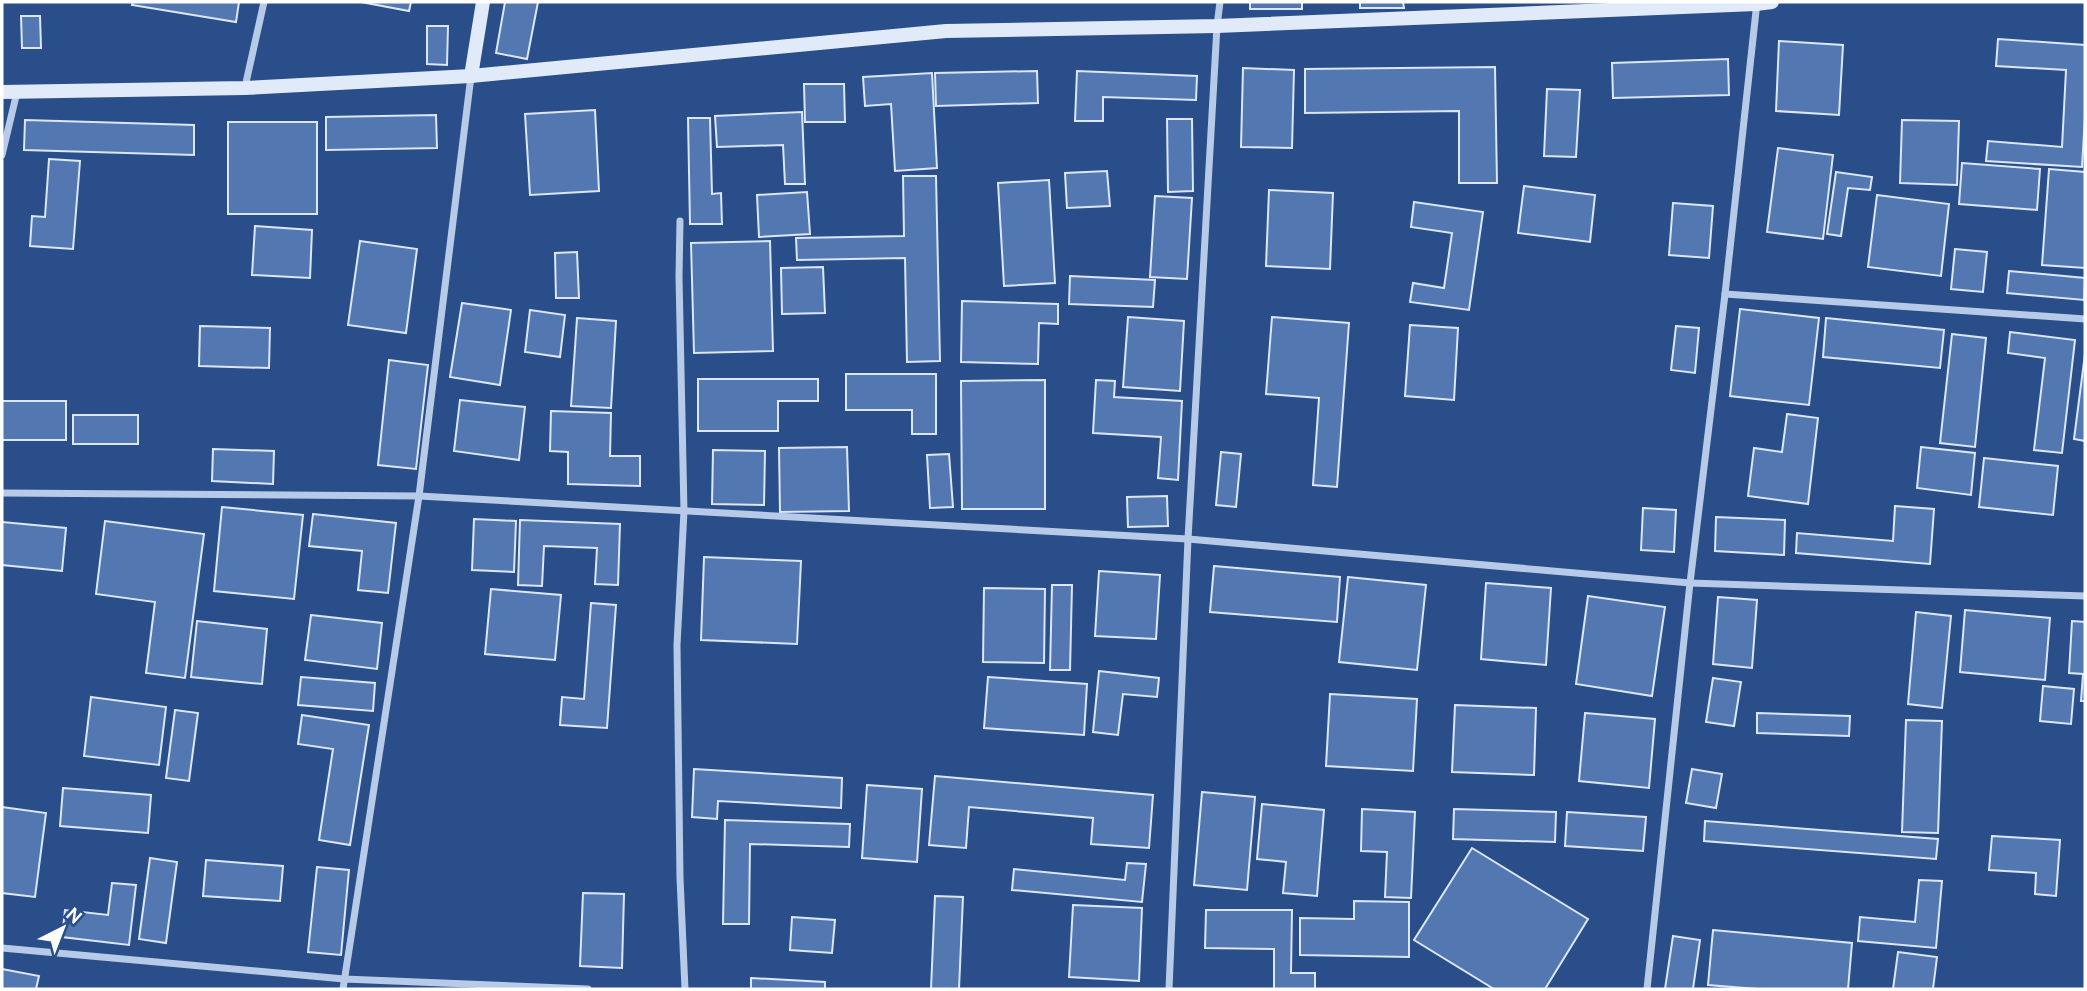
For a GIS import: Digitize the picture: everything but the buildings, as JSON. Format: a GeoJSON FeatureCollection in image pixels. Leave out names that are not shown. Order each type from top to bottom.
{"type":"FeatureCollection","features":[{"type":"Feature","properties":{"kind":"street"},"geometry":{"type":"LineString","coordinates":[[245,88],[264,2]]}},
{"type":"Feature","properties":{"kind":"street"},"geometry":{"type":"LineString","coordinates":[[343,989],[419,496],[471,76],[483,2]]}},
{"type":"Feature","properties":{"kind":"street"},"geometry":{"type":"LineString","coordinates":[[1169,989],[1188,539],[1220,2]]}},
{"type":"Feature","properties":{"kind":"street"},"geometry":{"type":"LineString","coordinates":[[2,92],[245,88],[471,76],[946,31],[1217,26],[1772,2]]}},
{"type":"Feature","properties":{"kind":"street"},"geometry":{"type":"LineString","coordinates":[[1647,989],[1756,3]]}},
{"type":"Feature","properties":{"kind":"street"},"geometry":{"type":"LineString","coordinates":[[2,155],[17,92]]}},
{"type":"Feature","properties":{"kind":"street"},"geometry":{"type":"LineString","coordinates":[[680,221],[684,511],[677,645],[680,878],[685,989]]}},
{"type":"Feature","properties":{"kind":"street"},"geometry":{"type":"LineString","coordinates":[[1725,294],[2085,319]]}},
{"type":"Feature","properties":{"kind":"street"},"geometry":{"type":"LineString","coordinates":[[2,493],[419,496],[1188,539],[1690,583],[2085,596]]}},
{"type":"Feature","properties":{"kind":"street"},"geometry":{"type":"LineString","coordinates":[[2,948],[344,979],[587,989]]}}]}
